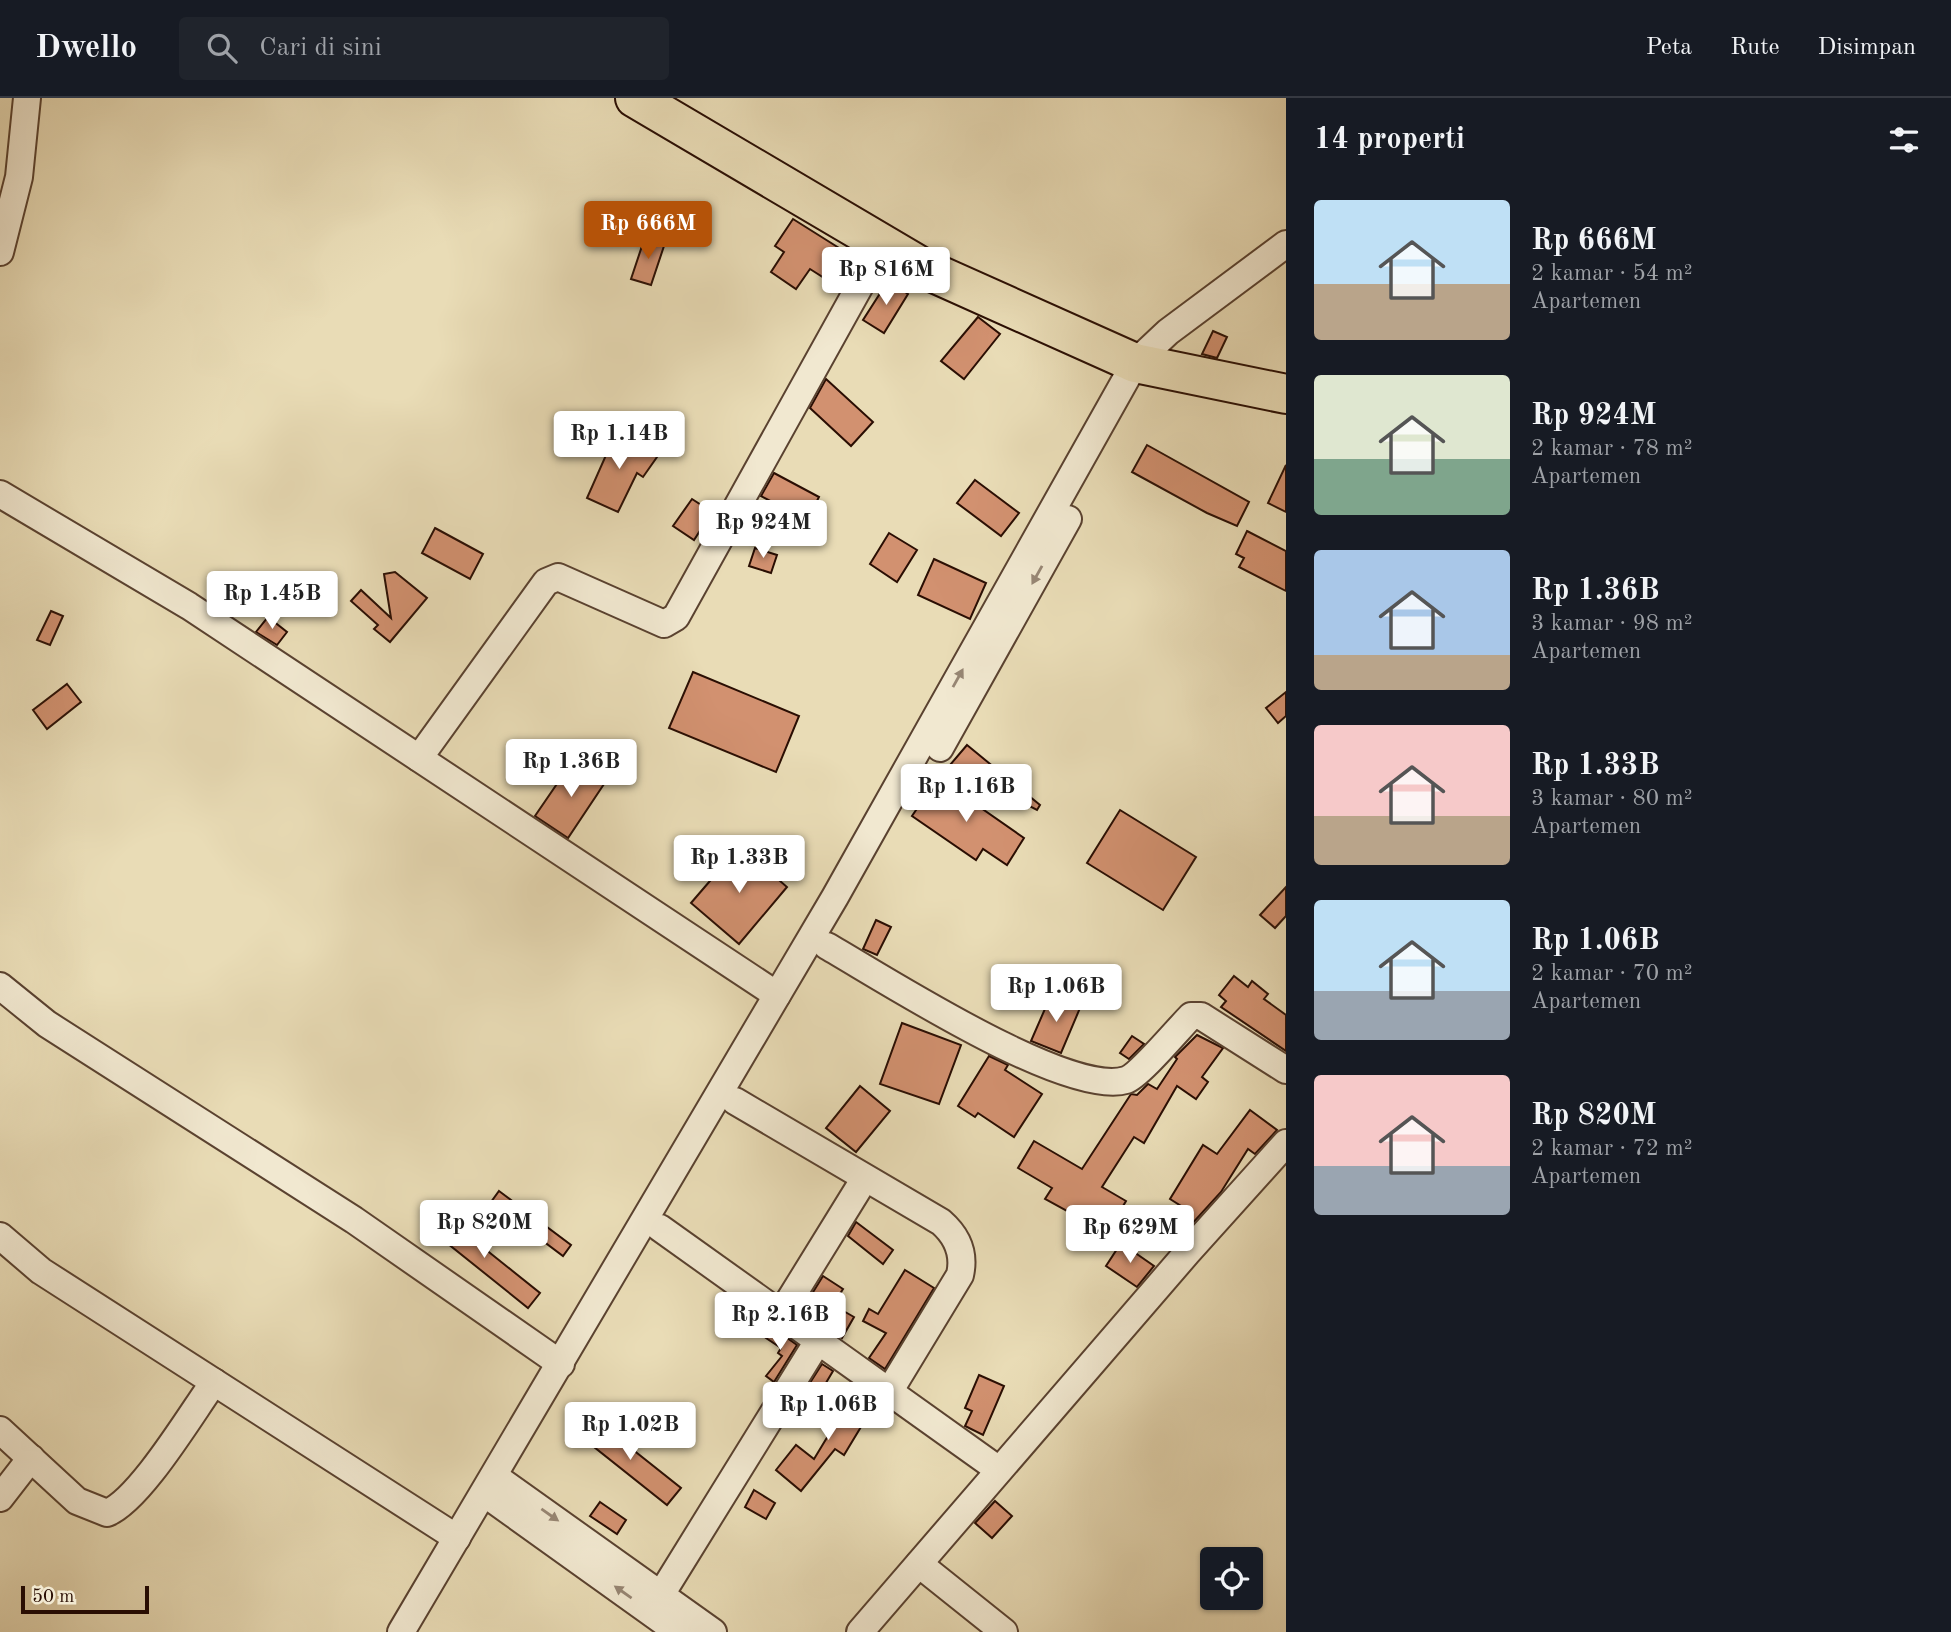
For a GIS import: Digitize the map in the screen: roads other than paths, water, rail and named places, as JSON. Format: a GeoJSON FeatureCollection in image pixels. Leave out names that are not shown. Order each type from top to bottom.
{"type":"FeatureCollection","features":[{"type":"Feature","properties":{"kind":"highway"},"geometry":{"type":"LineString","coordinates":[[635,98],[925,269],[1152,354],[1286,394]]}},
{"type":"Feature","properties":{"kind":"street"},"geometry":{"type":"LineString","coordinates":[[0,252],[19,177],[27,98]]}},
{"type":"Feature","properties":{"kind":"street"},"geometry":{"type":"LineString","coordinates":[[422,1632],[561,1364],[1152,354],[1286,244]]}},
{"type":"Feature","properties":{"kind":"street"},"geometry":{"type":"LineString","coordinates":[[419,758],[546,582],[558,577],[664,624],[676,617],[882,246]]}},
{"type":"Feature","properties":{"kind":"street"},"geometry":{"type":"LineString","coordinates":[[401,1632],[457,1538],[496,1489],[660,1228],[827,946],[1152,354]]}},
{"type":"Feature","properties":{"kind":"street"},"geometry":{"type":"LineString","coordinates":[[0,495],[188,606],[777,995]]}},
{"type":"Feature","properties":{"kind":"street"},"geometry":{"type":"LineString","coordinates":[[827,946],[1004,1048],[1065,1072],[1112,1083],[1130,1079],[1191,1016],[1201,1017],[1286,1070]]}},
{"type":"Feature","properties":{"kind":"street"},"geometry":{"type":"LineString","coordinates":[[0,986],[47,1024],[354,1220],[561,1364]]}},
{"type":"Feature","properties":{"kind":"street"},"geometry":{"type":"LineString","coordinates":[[735,1101],[941,1222],[951,1231],[962,1259],[960,1275],[889,1392]]}},
{"type":"Feature","properties":{"kind":"street"},"geometry":{"type":"LineString","coordinates":[[860,1632],[1286,1143]]}},
{"type":"Feature","properties":{"kind":"street"},"geometry":{"type":"LineString","coordinates":[[781,1314],[865,1178]]}},
{"type":"Feature","properties":{"kind":"street"},"geometry":{"type":"LineString","coordinates":[[660,1228],[999,1470]]}},
{"type":"Feature","properties":{"kind":"street"},"geometry":{"type":"LineString","coordinates":[[0,1236],[41,1271],[457,1538]]}},
{"type":"Feature","properties":{"kind":"street"},"geometry":{"type":"LineString","coordinates":[[662,1593],[818,1341]]}},
{"type":"Feature","properties":{"kind":"street"},"geometry":{"type":"LineString","coordinates":[[0,1430],[77,1501],[107,1513],[120,1508],[214,1382]]}},
{"type":"Feature","properties":{"kind":"street"},"geometry":{"type":"LineString","coordinates":[[0,1498],[31,1458]]}},
{"type":"Feature","properties":{"kind":"street"},"geometry":{"type":"LineString","coordinates":[[496,1489],[662,1593],[713,1632]]}},
{"type":"Feature","properties":{"kind":"street"},"geometry":{"type":"LineString","coordinates":[[496,1489],[678,1632]]}},
{"type":"Feature","properties":{"kind":"street"},"geometry":{"type":"LineString","coordinates":[[919,1564],[1004,1632]]}}]}
